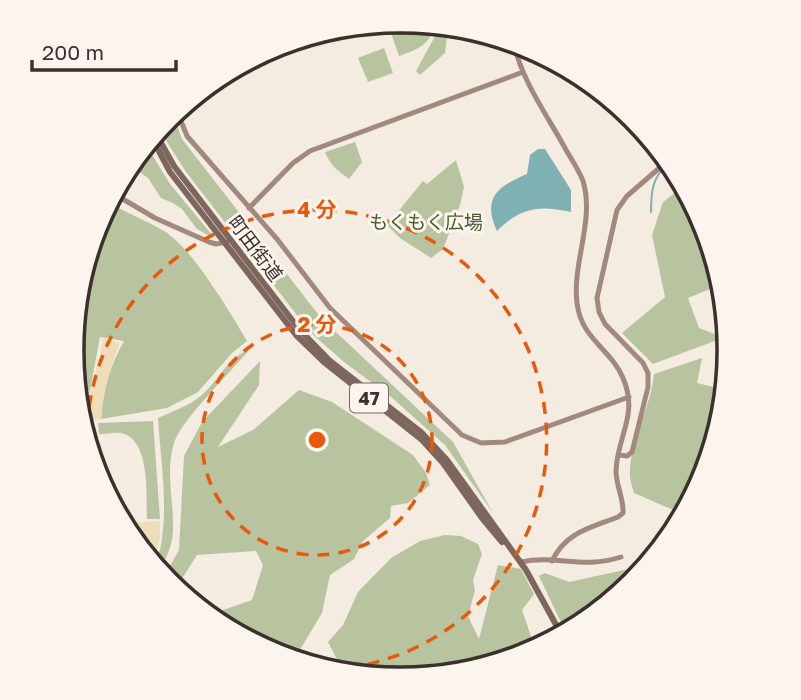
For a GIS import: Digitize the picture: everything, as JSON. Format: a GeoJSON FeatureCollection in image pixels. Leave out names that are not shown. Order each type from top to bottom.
{"type":"FeatureCollection","features":[{"type":"Feature","properties":{"kind":"main road","name":"町田街道"},"geometry":{"type":"LineString","coordinates":[[161,143],[174,166],[290,327],[327,362],[389,410],[422,440],[458,479],[482,518],[521,562],[557,625]]}},
{"type":"Feature","properties":{"kind":"main road","name":"町田街道"},"geometry":{"type":"LineString","coordinates":[[157,147],[170,172],[228,242]]}},
{"type":"Feature","properties":{"kind":"street"},"geometry":{"type":"LineString","coordinates":[[518,55],[523,72],[582,180],[586,206],[576,288],[578,308],[587,333],[619,370],[629,397],[628,421],[616,479],[623,513],[571,536],[552,561]]}},
{"type":"Feature","properties":{"kind":"street"},"geometry":{"type":"LineString","coordinates":[[248,208],[293,163],[310,151],[523,72]]}},
{"type":"Feature","properties":{"kind":"street"},"geometry":{"type":"LineString","coordinates":[[181,122],[187,136],[277,239],[343,323],[464,437],[487,444],[505,442],[629,397]]}},
{"type":"Feature","properties":{"kind":"street"},"geometry":{"type":"LineString","coordinates":[[619,455],[629,456],[632,452],[648,387],[648,375],[643,363],[603,321],[598,308],[598,290],[617,210],[627,196],[660,168]]}},
{"type":"Feature","properties":{"kind":"street"},"geometry":{"type":"LineString","coordinates":[[122,199],[155,218],[209,242],[228,242]]}},
{"type":"Feature","properties":{"kind":"street"},"geometry":{"type":"LineString","coordinates":[[521,562],[537,560],[595,564],[621,556]]}},
{"type":"Feature","properties":{"kind":"green space"},"geometry":{"type":"Polygon","coordinates":[[[391,33],[430,35],[425,43],[399,56],[391,33]]]}},
{"type":"Feature","properties":{"kind":"green space"},"geometry":{"type":"Polygon","coordinates":[[[436,35],[447,37],[445,53],[420,75],[416,71],[436,35]]]}},
{"type":"Feature","properties":{"kind":"green space"},"geometry":{"type":"Polygon","coordinates":[[[384,48],[393,73],[368,82],[358,58],[384,48]]]}},
{"type":"Feature","properties":{"kind":"green space"},"geometry":{"type":"Polygon","coordinates":[[[177,126],[182,139],[321,318],[453,442],[493,513],[445,445],[390,396],[344,362],[310,332],[186,172],[165,138],[177,126]]]}},
{"type":"Feature","properties":{"kind":"green space"},"geometry":{"type":"Polygon","coordinates":[[[355,142],[362,162],[349,179],[329,161],[325,152],[355,142]]]}},
{"type":"Feature","properties":{"kind":"green space"},"geometry":{"type":"Polygon","coordinates":[[[152,154],[170,184],[213,236],[197,229],[182,209],[161,198],[148,178],[139,171],[152,154]]]}},
{"type":"Feature","properties":{"kind":"green space","name":"もくもく広場"},"geometry":{"type":"Polygon","coordinates":[[[456,160],[464,187],[460,205],[443,249],[431,258],[400,238],[387,225],[423,181],[427,184],[456,160]]]}},
{"type":"Feature","properties":{"kind":"green space"},"geometry":{"type":"Polygon","coordinates":[[[675,192],[693,229],[710,289],[688,298],[699,328],[717,335],[717,340],[653,364],[622,333],[665,297],[652,235],[663,202],[675,192]]]}},
{"type":"Feature","properties":{"kind":"green space"},"geometry":{"type":"Polygon","coordinates":[[[117,208],[158,227],[175,239],[210,282],[247,341],[232,353],[198,392],[167,408],[101,419],[108,379],[124,341],[100,337],[90,390],[86,392],[84,371],[86,309],[101,248],[117,208]]]}},
{"type":"Feature","properties":{"kind":"green space"},"geometry":{"type":"Polygon","coordinates":[[[249,350],[196,409],[174,443],[170,475],[173,535],[164,561],[159,555],[164,511],[158,418],[197,399],[241,354],[249,350]]]}},
{"type":"Feature","properties":{"kind":"green space"},"geometry":{"type":"Polygon","coordinates":[[[702,358],[697,383],[715,387],[700,452],[674,510],[634,493],[630,476],[631,459],[654,374],[702,358]]]}},
{"type":"Feature","properties":{"kind":"green space"},"geometry":{"type":"Polygon","coordinates":[[[260,361],[259,385],[218,447],[253,430],[299,390],[332,402],[413,455],[426,473],[430,485],[408,503],[391,506],[390,518],[363,541],[354,559],[330,575],[322,613],[300,650],[260,634],[221,610],[252,600],[263,565],[256,551],[197,555],[182,578],[170,567],[179,550],[184,456],[202,422],[260,361]]]}},
{"type":"Feature","properties":{"kind":"green space"},"geometry":{"type":"Polygon","coordinates":[[[153,421],[160,519],[147,519],[145,470],[138,446],[131,438],[121,433],[99,434],[98,423],[153,421]]]}},
{"type":"Feature","properties":{"kind":"green space"},"geometry":{"type":"Polygon","coordinates":[[[445,535],[461,536],[478,544],[482,554],[473,580],[475,590],[468,616],[479,639],[498,565],[521,569],[534,594],[522,610],[532,638],[482,656],[442,664],[400,667],[338,661],[328,642],[343,625],[358,592],[391,558],[420,541],[445,535]]]}},
{"type":"Feature","properties":{"kind":"green space"},"geometry":{"type":"Polygon","coordinates":[[[629,569],[593,601],[561,623],[539,576],[545,573],[569,582],[629,569]]]}},
{"type":"Feature","properties":{"kind":"sand"},"geometry":{"type":"Polygon","coordinates":[[[104,338],[120,343],[107,380],[101,419],[92,420],[86,392],[91,390],[104,338]]]}},
{"type":"Feature","properties":{"kind":"sand"},"geometry":{"type":"Polygon","coordinates":[[[160,521],[156,552],[149,543],[135,523],[160,521]]]}},
{"type":"Feature","properties":{"kind":"water"},"geometry":{"type":"Polygon","coordinates":[[[538,149],[545,149],[571,190],[571,212],[531,210],[514,217],[497,231],[491,210],[495,195],[500,189],[527,174],[530,155],[538,149]]]}},
{"type":"Feature","properties":{"kind":"waterway"},"geometry":{"type":"LineString","coordinates":[[651,212],[652,193],[661,170]]}}]}
